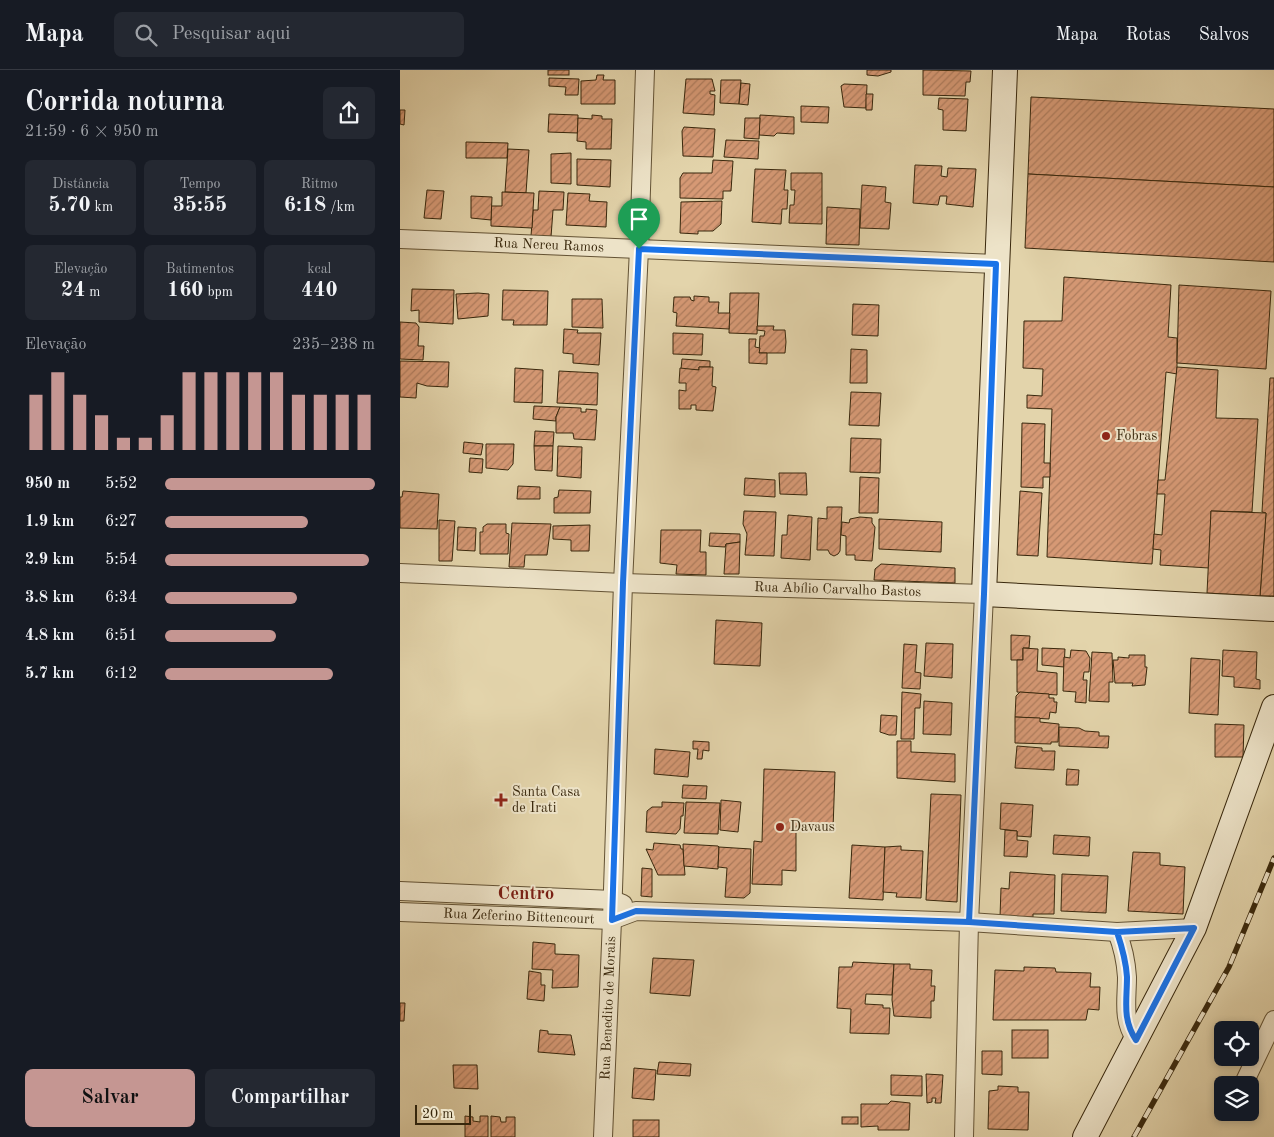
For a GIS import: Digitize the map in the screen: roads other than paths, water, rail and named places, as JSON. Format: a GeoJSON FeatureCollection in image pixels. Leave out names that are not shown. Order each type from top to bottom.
{"type":"FeatureCollection","features":[{"type":"Feature","properties":{"kind":"main road"},"geometry":{"type":"LineString","coordinates":[[984,594],[1005,70]]}},
{"type":"Feature","properties":{"kind":"main road","name":"Rua Abílio Carvalho Bastos"},"geometry":{"type":"LineString","coordinates":[[984,594],[1274,609]]}},
{"type":"Feature","properties":{"kind":"main road"},"geometry":{"type":"LineString","coordinates":[[1085,1137],[1194,928],[1274,707]]}},
{"type":"Feature","properties":{"kind":"street","name":"Rua Benedito de Morais"},"geometry":{"type":"LineString","coordinates":[[603,1137],[623,583],[639,249],[645,70]]}},
{"type":"Feature","properties":{"kind":"street","name":"Rua Nereu Ramos"},"geometry":{"type":"LineString","coordinates":[[400,239],[996,264]]}},
{"type":"Feature","properties":{"kind":"street","name":"Rua Abílio Carvalho Bastos"},"geometry":{"type":"LineString","coordinates":[[400,573],[623,583],[984,594]]}},
{"type":"Feature","properties":{"kind":"street"},"geometry":{"type":"LineString","coordinates":[[964,1137],[969,922],[984,594]]}},
{"type":"Feature","properties":{"kind":"street","name":"Rua Zeferino Bittencourt"},"geometry":{"type":"LineString","coordinates":[[400,891],[613,900],[636,911]]}},
{"type":"Feature","properties":{"kind":"street","name":"Rua Zeferino Bittencourt"},"geometry":{"type":"LineString","coordinates":[[400,912],[612,920],[636,911],[969,922],[1117,932],[1194,928]]}},
{"type":"Feature","properties":{"kind":"street"},"geometry":{"type":"LineString","coordinates":[[1117,932],[1125,955],[1127,978],[1125,1001],[1128,1029],[1136,1040]]}},
{"type":"Feature","properties":{"kind":"street"},"geometry":{"type":"LineString","coordinates":[[1247,1076],[1274,1020]]}},
{"type":"Feature","properties":{"kind":"railway"},"geometry":{"type":"LineString","coordinates":[[1134,1137],[1229,967],[1274,858]]}},
{"type":"Feature","properties":{"kind":"place","name":"Fobras"},"geometry":{"type":"Point","coordinates":[1106,436]}},
{"type":"Feature","properties":{"kind":"place","name":"Santa Casa de Irati"},"geometry":{"type":"Point","coordinates":[501,800]}},
{"type":"Feature","properties":{"kind":"place","name":"Davaus"},"geometry":{"type":"Point","coordinates":[780,827]}},
{"type":"Feature","properties":{"kind":"district","name":"Centro"},"geometry":{"type":"Point","coordinates":[526,894]}}]}
